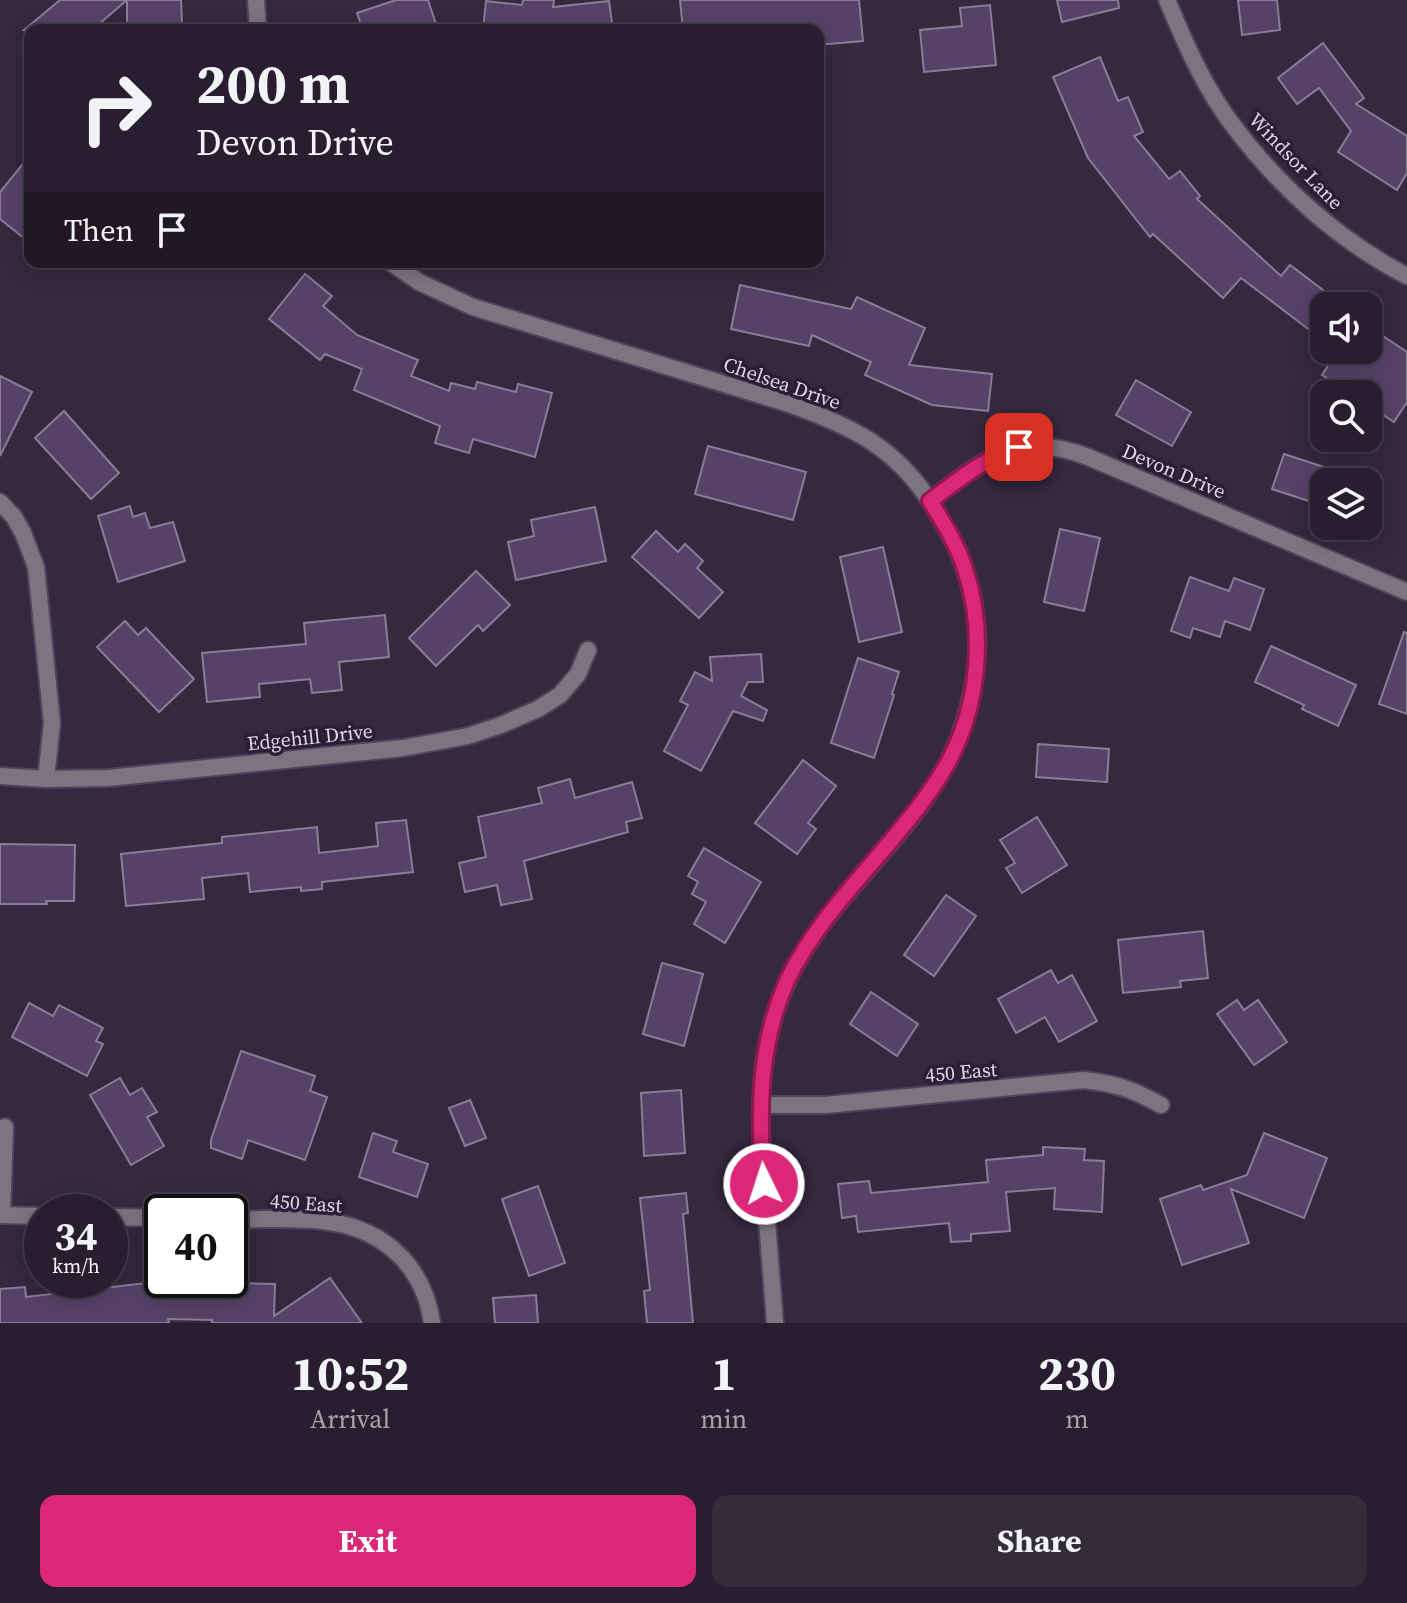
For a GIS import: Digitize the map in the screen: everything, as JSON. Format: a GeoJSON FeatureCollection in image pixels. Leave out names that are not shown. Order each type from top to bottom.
{"type":"FeatureCollection","features":[{"type":"Feature","properties":{"kind":"street"},"geometry":{"type":"LineString","coordinates":[[256,0],[258,24]]}},
{"type":"Feature","properties":{"kind":"street","name":"Windsor Lane"},"geometry":{"type":"LineString","coordinates":[[1167,0],[1206,83],[1261,159],[1327,223],[1366,252],[1407,276]]}},
{"type":"Feature","properties":{"kind":"street","name":"Chelsea Drive"},"geometry":{"type":"LineString","coordinates":[[399,268],[419,282],[473,307],[786,403],[837,422],[873,442],[909,473],[953,538],[964,565],[976,616],[976,666],[968,715],[953,752],[932,788],[905,824],[819,927],[788,980],[769,1035],[763,1060],[761,1157],[775,1323]]}},
{"type":"Feature","properties":{"kind":"street","name":"Devon Drive"},"geometry":{"type":"LineString","coordinates":[[930,501],[964,475],[1003,452],[1019,447],[1052,446],[1079,453],[1407,592]]}},
{"type":"Feature","properties":{"kind":"street"},"geometry":{"type":"LineString","coordinates":[[0,502],[23,533],[36,567],[52,723],[46,779]]}},
{"type":"Feature","properties":{"kind":"street","name":"Edgehill Drive"},"geometry":{"type":"LineString","coordinates":[[0,776],[108,778],[388,749],[468,736],[538,709],[560,695],[578,674],[588,650]]}},
{"type":"Feature","properties":{"kind":"street","name":"450 East"},"geometry":{"type":"LineString","coordinates":[[761,1105],[825,1105],[1084,1080],[1113,1083],[1161,1105]]}},
{"type":"Feature","properties":{"kind":"street"},"geometry":{"type":"LineString","coordinates":[[5,1127],[1,1215],[24,1216]]}},
{"type":"Feature","properties":{"kind":"street","name":"450 East"},"geometry":{"type":"LineString","coordinates":[[248,1219],[327,1221],[378,1238],[413,1271],[425,1294],[432,1323]]}},
{"type":"Feature","properties":{"kind":"building"},"geometry":{"type":"Polygon","coordinates":[[[60,0],[127,0],[99,24],[31,24],[60,0]]]}},
{"type":"Feature","properties":{"kind":"building"},"geometry":{"type":"Polygon","coordinates":[[[127,0],[181,0],[182,24],[127,24],[127,0]]]}},
{"type":"Feature","properties":{"kind":"building"},"geometry":{"type":"Polygon","coordinates":[[[396,0],[428,0],[436,24],[361,24],[357,13],[396,0]]]}},
{"type":"Feature","properties":{"kind":"building"},"geometry":{"type":"Polygon","coordinates":[[[523,0],[554,0],[553,7],[609,1],[612,24],[484,24],[486,1],[522,5],[523,0]]]}},
{"type":"Feature","properties":{"kind":"building"},"geometry":{"type":"Polygon","coordinates":[[[680,0],[859,0],[863,41],[824,44],[824,24],[682,24],[680,0]]]}},
{"type":"Feature","properties":{"kind":"building"},"geometry":{"type":"Polygon","coordinates":[[[1057,0],[1118,0],[1119,8],[1062,22],[1057,0]]]}},
{"type":"Feature","properties":{"kind":"building"},"geometry":{"type":"Polygon","coordinates":[[[1238,0],[1277,0],[1280,30],[1242,35],[1238,0]]]}},
{"type":"Feature","properties":{"kind":"building"},"geometry":{"type":"Polygon","coordinates":[[[990,5],[996,65],[924,72],[920,30],[962,26],[960,8],[990,5]]]}},
{"type":"Feature","properties":{"kind":"building"},"geometry":{"type":"Polygon","coordinates":[[[1323,43],[1364,98],[1356,104],[1407,136],[1407,173],[1397,190],[1338,152],[1351,131],[1319,88],[1297,104],[1278,78],[1323,43]]]}},
{"type":"Feature","properties":{"kind":"building"},"geometry":{"type":"Polygon","coordinates":[[[1100,57],[1118,101],[1128,97],[1143,132],[1134,136],[1169,179],[1180,171],[1200,196],[1197,199],[1281,276],[1290,265],[1326,292],[1310,292],[1310,330],[1241,278],[1223,298],[1153,234],[1150,237],[1088,158],[1053,77],[1100,57]]]}},
{"type":"Feature","properties":{"kind":"building"},"geometry":{"type":"Polygon","coordinates":[[[24,162],[24,238],[0,219],[0,192],[24,162]]]}},
{"type":"Feature","properties":{"kind":"building"},"geometry":{"type":"Polygon","coordinates":[[[305,274],[332,296],[323,306],[357,335],[418,360],[411,376],[449,391],[451,383],[475,389],[477,382],[516,392],[518,384],[552,393],[535,457],[473,439],[469,453],[435,443],[440,426],[354,390],[362,369],[325,354],[320,360],[269,319],[305,274]]]}},
{"type":"Feature","properties":{"kind":"building"},"geometry":{"type":"Polygon","coordinates":[[[740,285],[851,309],[857,297],[925,328],[909,365],[992,374],[988,411],[932,405],[865,375],[871,362],[812,335],[809,346],[731,329],[740,285]]]}},
{"type":"Feature","properties":{"kind":"building"},"geometry":{"type":"Polygon","coordinates":[[[1382,335],[1407,352],[1407,402],[1394,422],[1382,414],[1382,380],[1330,380],[1322,375],[1329,364],[1382,364],[1382,335]]]}},
{"type":"Feature","properties":{"kind":"building"},"geometry":{"type":"Polygon","coordinates":[[[0,376],[32,392],[0,456],[0,376]]]}},
{"type":"Feature","properties":{"kind":"building"},"geometry":{"type":"Polygon","coordinates":[[[1136,380],[1191,412],[1172,446],[1116,415],[1136,380]]]}},
{"type":"Feature","properties":{"kind":"building"},"geometry":{"type":"Polygon","coordinates":[[[64,411],[119,473],[91,499],[35,438],[64,411]]]}},
{"type":"Feature","properties":{"kind":"building"},"geometry":{"type":"Polygon","coordinates":[[[708,446],[806,472],[793,520],[695,494],[708,446]]]}},
{"type":"Feature","properties":{"kind":"building"},"geometry":{"type":"Polygon","coordinates":[[[1284,454],[1324,467],[1310,468],[1310,501],[1272,489],[1284,454]]]}},
{"type":"Feature","properties":{"kind":"building"},"geometry":{"type":"Polygon","coordinates":[[[130,506],[133,517],[145,513],[150,528],[173,522],[185,561],[118,582],[98,516],[130,506]]]}},
{"type":"Feature","properties":{"kind":"building"},"geometry":{"type":"Polygon","coordinates":[[[595,507],[606,561],[516,580],[508,542],[534,536],[531,520],[595,507]]]}},
{"type":"Feature","properties":{"kind":"building"},"geometry":{"type":"Polygon","coordinates":[[[1060,529],[1100,538],[1084,611],[1044,602],[1060,529]]]}},
{"type":"Feature","properties":{"kind":"building"},"geometry":{"type":"Polygon","coordinates":[[[656,531],[678,552],[685,544],[703,561],[697,568],[723,592],[699,618],[632,557],[656,531]]]}},
{"type":"Feature","properties":{"kind":"building"},"geometry":{"type":"Polygon","coordinates":[[[883,547],[902,632],[859,642],[840,557],[883,547]]]}},
{"type":"Feature","properties":{"kind":"building"},"geometry":{"type":"Polygon","coordinates":[[[476,571],[510,605],[483,631],[478,625],[436,666],[409,638],[476,571]]]}},
{"type":"Feature","properties":{"kind":"building"},"geometry":{"type":"Polygon","coordinates":[[[1190,577],[1229,591],[1234,578],[1264,589],[1250,630],[1225,621],[1220,637],[1193,628],[1190,638],[1171,631],[1190,577]]]}},
{"type":"Feature","properties":{"kind":"building"},"geometry":{"type":"Polygon","coordinates":[[[385,615],[389,657],[339,662],[342,690],[312,693],[310,679],[259,684],[260,697],[207,702],[202,653],[306,644],[304,623],[385,615]]]}},
{"type":"Feature","properties":{"kind":"building"},"geometry":{"type":"Polygon","coordinates":[[[125,621],[138,635],[146,628],[194,679],[159,712],[97,647],[125,621]]]}},
{"type":"Feature","properties":{"kind":"building"},"geometry":{"type":"Polygon","coordinates":[[[1404,632],[1407,633],[1407,714],[1379,704],[1404,632]]]}},
{"type":"Feature","properties":{"kind":"building"},"geometry":{"type":"Polygon","coordinates":[[[1271,646],[1356,685],[1338,726],[1302,709],[1304,705],[1255,682],[1271,646]]]}},
{"type":"Feature","properties":{"kind":"building"},"geometry":{"type":"Polygon","coordinates":[[[761,654],[763,682],[748,682],[741,696],[767,710],[763,721],[733,711],[701,771],[664,751],[688,705],[680,701],[695,672],[712,681],[710,657],[761,654]]]}},
{"type":"Feature","properties":{"kind":"building"},"geometry":{"type":"Polygon","coordinates":[[[858,658],[899,672],[874,758],[831,743],[858,658]]]}},
{"type":"Feature","properties":{"kind":"building"},"geometry":{"type":"Polygon","coordinates":[[[1038,744],[1109,749],[1107,782],[1036,777],[1038,744]]]}},
{"type":"Feature","properties":{"kind":"building"},"geometry":{"type":"Polygon","coordinates":[[[803,760],[836,786],[808,823],[816,829],[797,854],[755,823],[803,760]]]}},
{"type":"Feature","properties":{"kind":"building"},"geometry":{"type":"Polygon","coordinates":[[[570,779],[575,798],[632,782],[642,818],[626,822],[628,832],[524,861],[532,899],[501,905],[497,885],[465,892],[459,863],[486,857],[478,817],[542,803],[538,788],[570,779]]]}},
{"type":"Feature","properties":{"kind":"building"},"geometry":{"type":"Polygon","coordinates":[[[1037,817],[1067,865],[1022,893],[1006,868],[1015,863],[1000,840],[1037,817]]]}},
{"type":"Feature","properties":{"kind":"building"},"geometry":{"type":"Polygon","coordinates":[[[406,820],[413,872],[322,882],[322,889],[301,891],[301,887],[250,892],[248,873],[202,878],[204,899],[126,906],[121,854],[222,843],[222,837],[317,827],[319,853],[378,846],[376,823],[406,820]]]}},
{"type":"Feature","properties":{"kind":"building"},"geometry":{"type":"Polygon","coordinates":[[[0,844],[75,845],[74,901],[0,904],[0,844]]]}},
{"type":"Feature","properties":{"kind":"building"},"geometry":{"type":"Polygon","coordinates":[[[704,848],[761,882],[725,943],[694,924],[706,902],[692,894],[698,882],[688,876],[704,848]]]}},
{"type":"Feature","properties":{"kind":"building"},"geometry":{"type":"Polygon","coordinates":[[[946,895],[976,916],[934,976],[904,955],[946,895]]]}},
{"type":"Feature","properties":{"kind":"building"},"geometry":{"type":"Polygon","coordinates":[[[1203,931],[1208,978],[1180,981],[1181,987],[1123,993],[1118,940],[1203,931]]]}},
{"type":"Feature","properties":{"kind":"building"},"geometry":{"type":"Polygon","coordinates":[[[662,963],[703,974],[684,1046],[643,1034],[662,963]]]}},
{"type":"Feature","properties":{"kind":"building"},"geometry":{"type":"Polygon","coordinates":[[[1051,970],[1058,983],[1072,975],[1097,1021],[1059,1042],[1045,1017],[1016,1033],[998,999],[1051,970]]]}},
{"type":"Feature","properties":{"kind":"building"},"geometry":{"type":"Polygon","coordinates":[[[871,992],[918,1024],[897,1056],[850,1024],[871,992]]]}},
{"type":"Feature","properties":{"kind":"building"},"geometry":{"type":"Polygon","coordinates":[[[1237,1000],[1244,1010],[1258,1000],[1287,1042],[1254,1065],[1217,1014],[1237,1000]]]}},
{"type":"Feature","properties":{"kind":"building"},"geometry":{"type":"Polygon","coordinates":[[[29,1003],[53,1016],[59,1005],[103,1028],[96,1041],[103,1044],[87,1076],[12,1037],[29,1003]]]}},
{"type":"Feature","properties":{"kind":"building"},"geometry":{"type":"Polygon","coordinates":[[[241,1051],[315,1076],[310,1091],[327,1097],[305,1160],[248,1140],[242,1159],[211,1148],[241,1051]]]}},
{"type":"Feature","properties":{"kind":"building"},"geometry":{"type":"Polygon","coordinates":[[[120,1078],[130,1095],[142,1088],[157,1112],[147,1117],[164,1146],[131,1165],[90,1095],[120,1078]]]}},
{"type":"Feature","properties":{"kind":"building"},"geometry":{"type":"Polygon","coordinates":[[[681,1090],[685,1153],[644,1156],[641,1093],[681,1090]]]}},
{"type":"Feature","properties":{"kind":"building"},"geometry":{"type":"Polygon","coordinates":[[[470,1100],[486,1138],[465,1146],[449,1108],[470,1100]]]}},
{"type":"Feature","properties":{"kind":"building"},"geometry":{"type":"Polygon","coordinates":[[[373,1133],[397,1141],[393,1152],[428,1164],[417,1197],[359,1177],[373,1133]]]}},
{"type":"Feature","properties":{"kind":"building"},"geometry":{"type":"Polygon","coordinates":[[[1264,1133],[1327,1158],[1304,1218],[1231,1189],[1249,1243],[1182,1265],[1160,1199],[1201,1185],[1203,1190],[1247,1175],[1264,1133]]]}},
{"type":"Feature","properties":{"kind":"building"},"geometry":{"type":"Polygon","coordinates":[[[1043,1147],[1085,1149],[1084,1160],[1104,1161],[1102,1212],[1054,1209],[1055,1188],[1006,1192],[1010,1231],[971,1234],[971,1241],[951,1242],[949,1223],[858,1232],[856,1216],[842,1218],[838,1184],[869,1181],[871,1193],[988,1182],[986,1160],[1043,1155],[1043,1147]]]}},
{"type":"Feature","properties":{"kind":"building"},"geometry":{"type":"Polygon","coordinates":[[[538,1186],[565,1263],[529,1276],[502,1199],[538,1186]]]}},
{"type":"Feature","properties":{"kind":"building"},"geometry":{"type":"Polygon","coordinates":[[[686,1193],[688,1213],[683,1214],[693,1323],[647,1323],[644,1291],[650,1290],[640,1198],[686,1193]]]}},
{"type":"Feature","properties":{"kind":"building"},"geometry":{"type":"Polygon","coordinates":[[[330,1278],[362,1323],[212,1323],[212,1320],[168,1319],[169,1323],[0,1323],[0,1289],[24,1287],[24,1298],[128,1298],[128,1285],[144,1283],[144,1298],[248,1298],[248,1283],[275,1284],[274,1316],[330,1278]]]}},
{"type":"Feature","properties":{"kind":"building"},"geometry":{"type":"Polygon","coordinates":[[[536,1295],[538,1323],[495,1323],[493,1298],[536,1295]]]}},
{"type":"Feature","properties":{"kind":"route"},"geometry":{"type":"LineString","coordinates":[[764,1184],[761,1157],[763,1060],[776,1008],[788,980],[819,927],[932,788],[947,765],[968,715],[977,641],[972,591],[953,538],[930,501],[985,461],[1019,447]]}}]}
